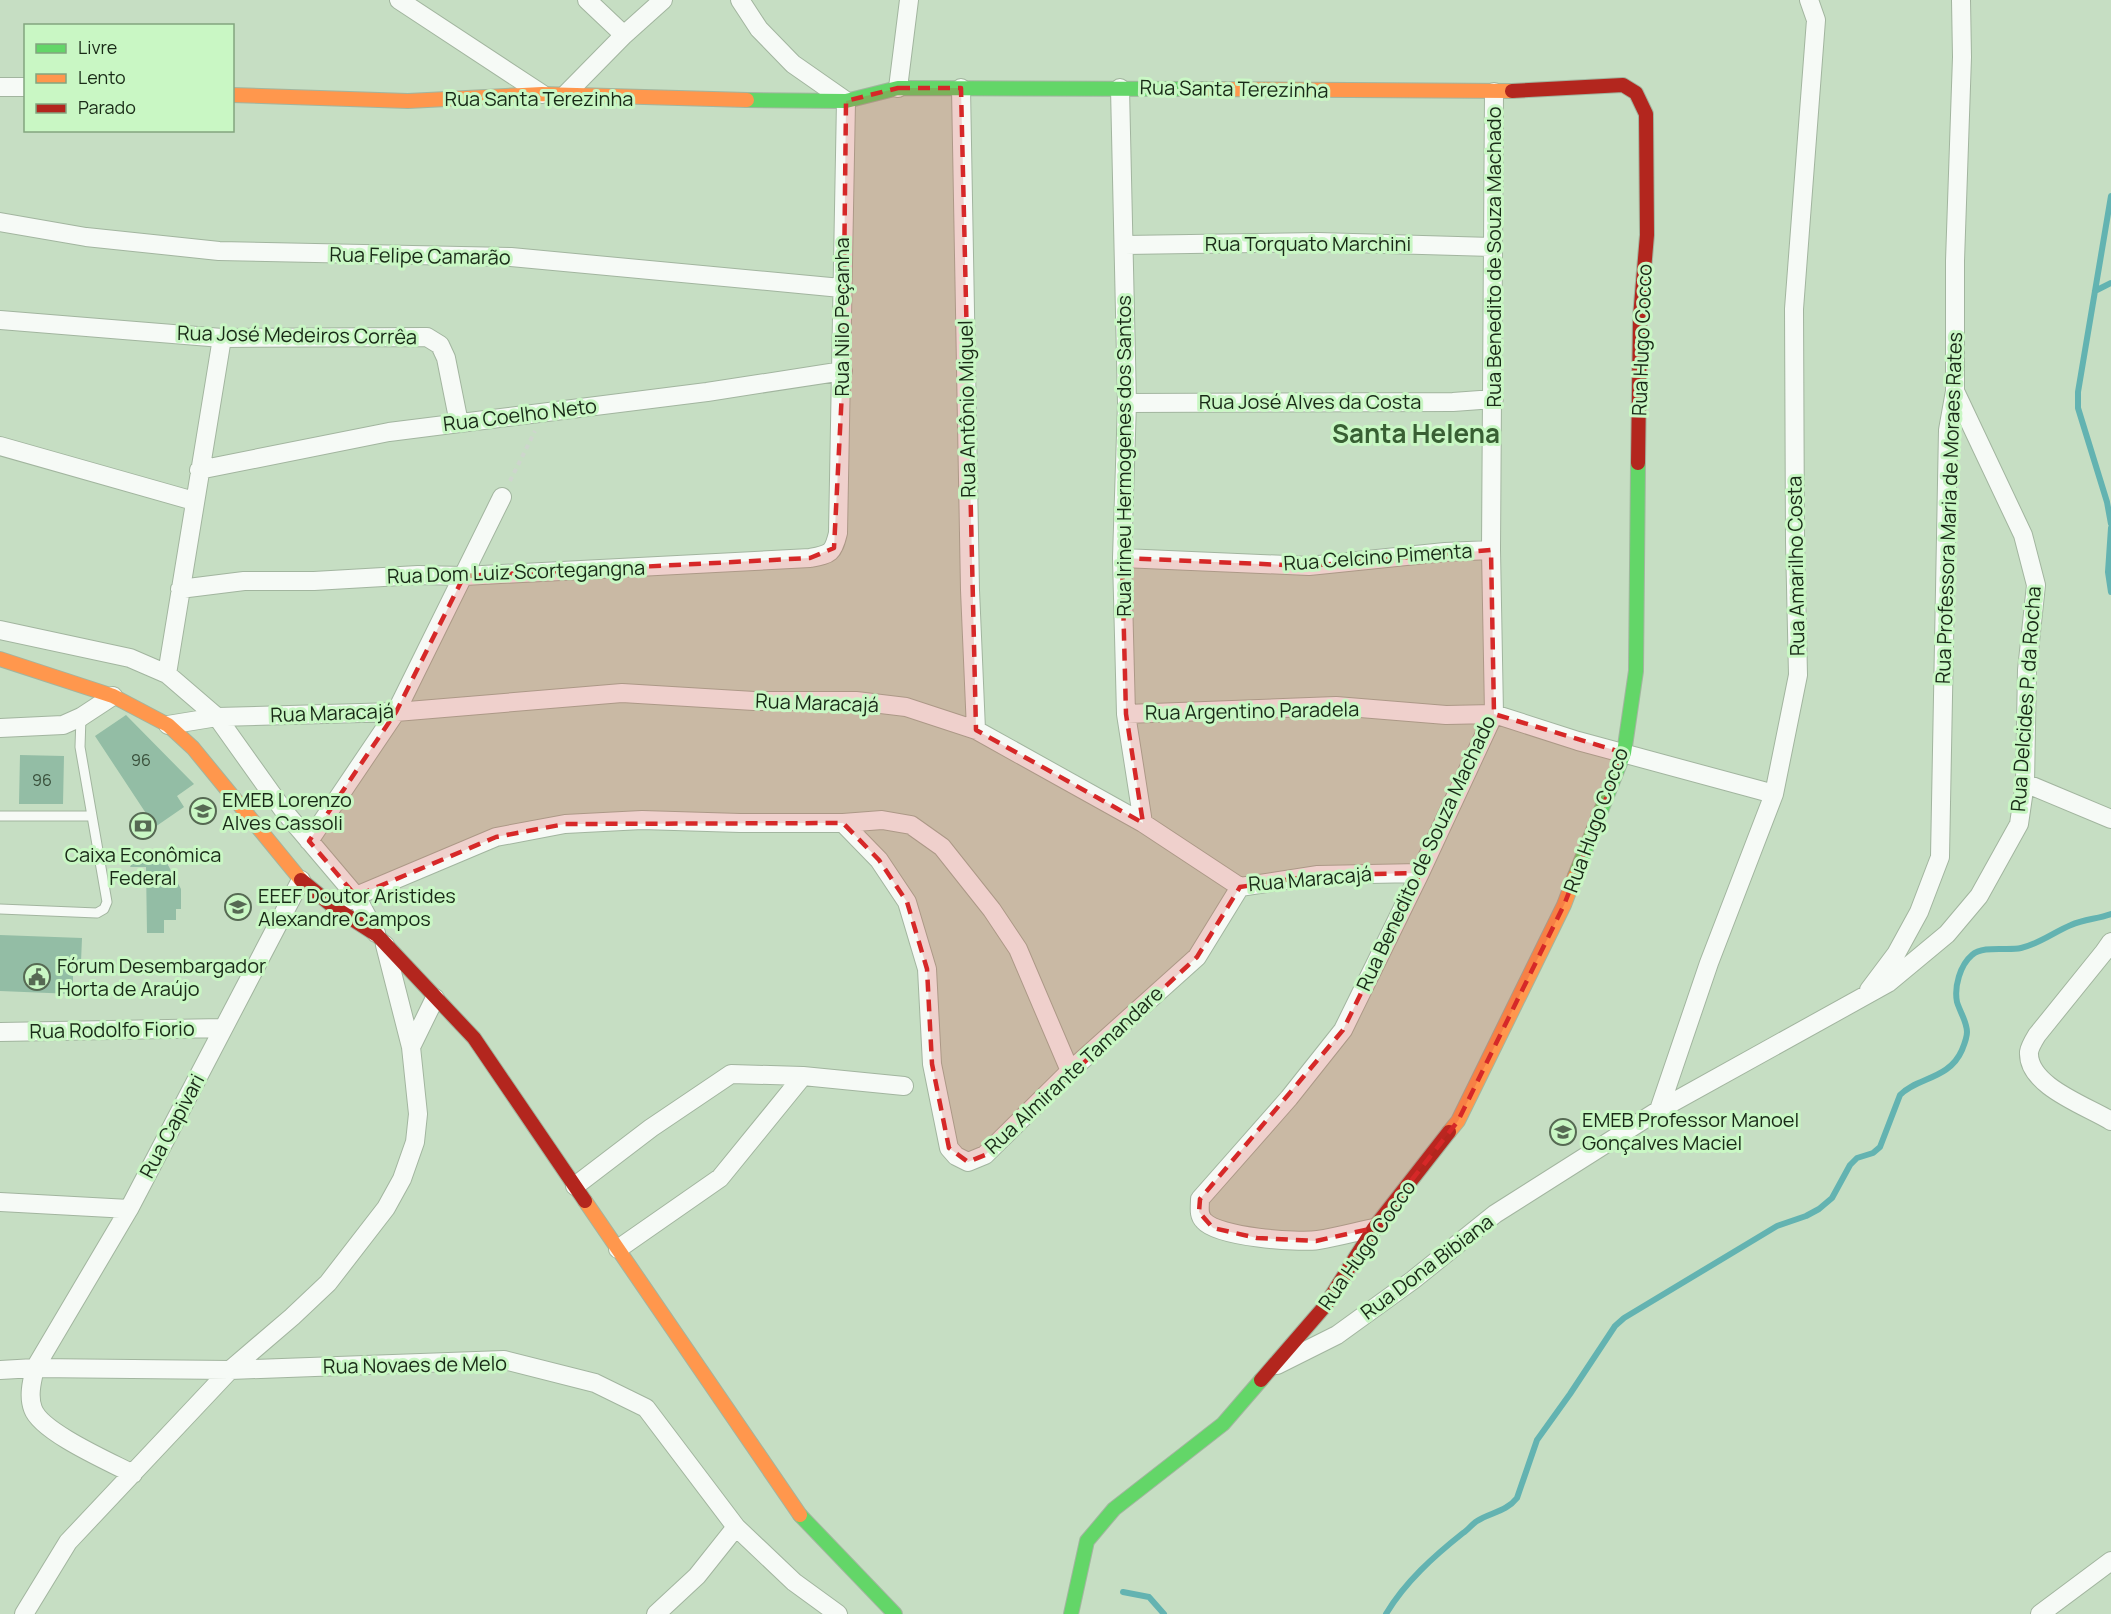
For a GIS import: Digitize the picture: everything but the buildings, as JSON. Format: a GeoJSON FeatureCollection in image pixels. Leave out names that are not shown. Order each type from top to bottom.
{"type":"FeatureCollection","features":[{"type":"Feature","properties":{"kind":"street"},"geometry":{"type":"LineString","coordinates":[[399,0],[542,94]]}},
{"type":"Feature","properties":{"kind":"street"},"geometry":{"type":"LineString","coordinates":[[587,0],[624,35]]}},
{"type":"Feature","properties":{"kind":"street"},"geometry":{"type":"LineString","coordinates":[[565,95],[624,35],[663,0]]}},
{"type":"Feature","properties":{"kind":"street"},"geometry":{"type":"LineString","coordinates":[[740,0],[759,30],[793,64],[846,101]]}},
{"type":"Feature","properties":{"kind":"street"},"geometry":{"type":"LineString","coordinates":[[898,88],[909,0]]}},
{"type":"Feature","properties":{"kind":"street","name":"Rua Amarilho Costa"},"geometry":{"type":"LineString","coordinates":[[1659,1110],[1709,963],[1774,794],[1798,675],[1794,309],[1816,20],[1809,0]]}},
{"type":"Feature","properties":{"kind":"street","name":"Rua Professora Maria de Moraes Rates"},"geometry":{"type":"LineString","coordinates":[[1864,996],[1896,954],[1919,912],[1940,857],[1947,430],[1955,392],[1955,261],[1962,57],[1960,0]]}},
{"type":"Feature","properties":{"kind":"street","name":"Rua Santa Terezinha"},"geometry":{"type":"LineString","coordinates":[[234,95],[408,101],[542,94],[690,100],[846,101],[898,88],[1494,92],[1623,85]]}},
{"type":"Feature","properties":{"kind":"street","name":"Rua Hugo Cocco"},"geometry":{"type":"LineString","coordinates":[[1271,1369],[1325,1306],[1374,1228],[1458,1121],[1564,905],[1624,753],[1636,671],[1640,317],[1647,235],[1646,114],[1641,100],[1633,89],[1623,85]]}},
{"type":"Feature","properties":{"kind":"street"},"geometry":{"type":"LineString","coordinates":[[0,87],[24,87]]}},
{"type":"Feature","properties":{"kind":"street","name":"Rua Antônio Miguel"},"geometry":{"type":"LineString","coordinates":[[961,88],[970,578],[976,730]]}},
{"type":"Feature","properties":{"kind":"street","name":"Rua Irineu Hermogenes dos Santos"},"geometry":{"type":"LineString","coordinates":[[1120,88],[1127,403],[1122,558],[1126,714],[1143,823]]}},
{"type":"Feature","properties":{"kind":"street","name":"Rua Benedito de Souza Machado"},"geometry":{"type":"LineString","coordinates":[[1374,1228],[1316,1240],[1257,1238],[1213,1228],[1204,1221],[1199,1212],[1200,1199],[1290,1098],[1343,1030],[1494,714],[1491,550],[1494,399],[1492,247],[1494,92]]}},
{"type":"Feature","properties":{"kind":"street","name":"Rua Nilo Peçanha"},"geometry":{"type":"LineString","coordinates":[[838,533],[843,371],[841,288],[846,101]]}},
{"type":"Feature","properties":{"kind":"street","name":"Rua Felipe Camarão"},"geometry":{"type":"LineString","coordinates":[[0,222],[86,237],[219,251],[511,257],[841,288]]}},
{"type":"Feature","properties":{"kind":"street","name":"Rua Torquato Marchini"},"geometry":{"type":"LineString","coordinates":[[1125,245],[1318,242],[1492,247]]}},
{"type":"Feature","properties":{"kind":"street","name":"Rua José Medeiros Corrêa"},"geometry":{"type":"LineString","coordinates":[[0,320],[222,338],[427,337],[440,345],[446,358],[459,423]]}},
{"type":"Feature","properties":{"kind":"street"},"geometry":{"type":"LineString","coordinates":[[167,674],[222,338]]}},
{"type":"Feature","properties":{"kind":"street","name":"Rua Coelho Neto"},"geometry":{"type":"LineString","coordinates":[[199,470],[389,432],[707,392],[843,371]]}},
{"type":"Feature","properties":{"kind":"street","name":"Rua Delcides P. da Rocha"},"geometry":{"type":"LineString","coordinates":[[1864,996],[1888,983],[1947,934],[1979,896],[2019,824],[2025,783],[2027,670],[2036,585],[2023,535],[1955,392]]}},
{"type":"Feature","properties":{"kind":"street","name":"Rua José Alves da Costa"},"geometry":{"type":"LineString","coordinates":[[1127,403],[1453,402],[1494,399]]}},
{"type":"Feature","properties":{"kind":"street"},"geometry":{"type":"LineString","coordinates":[[0,446],[194,501]]}},
{"type":"Feature","properties":{"kind":"street"},"geometry":{"type":"LineString","coordinates":[[309,841],[396,712],[502,497]]}},
{"type":"Feature","properties":{"kind":"street","name":"Rua Dom Luiz Scortegangna"},"geometry":{"type":"LineString","coordinates":[[180,590],[244,581],[315,581],[418,574],[464,576],[810,558],[827,554],[834,548],[838,533]]}},
{"type":"Feature","properties":{"kind":"street","name":"Rua Celcino Pimenta"},"geometry":{"type":"LineString","coordinates":[[1122,558],[1309,566],[1445,552],[1491,550]]}},
{"type":"Feature","properties":{"kind":"street"},"geometry":{"type":"LineString","coordinates":[[0,630],[130,658],[167,674],[217,717],[284,811],[356,896],[381,940],[411,1047],[418,1114],[415,1142],[402,1179],[386,1208],[328,1283],[230,1370],[68,1542],[24,1614]]}},
{"type":"Feature","properties":{"kind":"street"},"geometry":{"type":"LineString","coordinates":[[0,660],[113,696],[168,725],[193,748],[302,880],[335,908],[381,940],[474,1038],[795,1510],[895,1614]]}},
{"type":"Feature","properties":{"kind":"street","name":"Rua Maracajá"},"geometry":{"type":"LineString","coordinates":[[168,725],[217,717],[396,712],[622,693],[754,701],[856,701],[906,707],[976,730],[1143,823],[1240,886],[1318,875],[1420,873]]}},
{"type":"Feature","properties":{"kind":"street"},"geometry":{"type":"LineString","coordinates":[[0,728],[63,725],[81,717],[113,696]]}},
{"type":"Feature","properties":{"kind":"street","name":"Rua Argentino Paradela"},"geometry":{"type":"LineString","coordinates":[[1126,714],[1336,706],[1446,715],[1494,714],[1578,741],[1774,794]]}},
{"type":"Feature","properties":{"kind":"street"},"geometry":{"type":"LineString","coordinates":[[2025,783],[2111,819]]}},
{"type":"Feature","properties":{"kind":"street"},"geometry":{"type":"LineString","coordinates":[[335,908],[356,896],[496,837],[565,824],[642,820],[740,823],[843,823],[882,820],[911,825],[942,847],[992,910],[1018,949],[1070,1071]]}},
{"type":"Feature","properties":{"kind":"street","name":"Rua Almirante Tamandare"},"geometry":{"type":"LineString","coordinates":[[843,823],[879,860],[907,902],[927,969],[932,1064],[949,1148],[956,1156],[968,1161],[985,1155],[1070,1071],[1197,957],[1240,886]]}},
{"type":"Feature","properties":{"kind":"street","name":"Rua Capivari"},"geometry":{"type":"LineString","coordinates":[[35,1368],[129,1209],[302,880]]}},
{"type":"Feature","properties":{"kind":"street"},"geometry":{"type":"LineString","coordinates":[[2111,942],[2037,1035],[2029,1050],[2031,1067],[2049,1087],[2111,1121]]}},
{"type":"Feature","properties":{"kind":"street","name":"Rua Dona Bibiana"},"geometry":{"type":"LineString","coordinates":[[1071,1614],[1087,1541],[1114,1509],[1223,1424],[1271,1369],[1337,1335],[1413,1280],[1495,1214],[1659,1110],[1864,996]]}},
{"type":"Feature","properties":{"kind":"street"},"geometry":{"type":"LineString","coordinates":[[411,1047],[435,998]]}},
{"type":"Feature","properties":{"kind":"street","name":"Rua Rodolfo Fiorio"},"geometry":{"type":"LineString","coordinates":[[0,1032],[223,1028]]}},
{"type":"Feature","properties":{"kind":"street"},"geometry":{"type":"LineString","coordinates":[[575,1186],[651,1128],[731,1074],[803,1076],[904,1086]]}},
{"type":"Feature","properties":{"kind":"street"},"geometry":{"type":"LineString","coordinates":[[618,1249],[720,1178],[803,1076]]}},
{"type":"Feature","properties":{"kind":"street"},"geometry":{"type":"LineString","coordinates":[[0,1202],[129,1209]]}},
{"type":"Feature","properties":{"kind":"street","name":"Rua Novaes de Melo"},"geometry":{"type":"LineString","coordinates":[[0,1370],[35,1368],[230,1370],[504,1360],[596,1383],[646,1408],[736,1527],[794,1582],[838,1614]]}},
{"type":"Feature","properties":{"kind":"street"},"geometry":{"type":"LineString","coordinates":[[35,1368],[30,1393],[33,1411],[56,1434],[133,1474]]}},
{"type":"Feature","properties":{"kind":"street"},"geometry":{"type":"LineString","coordinates":[[657,1614],[698,1576],[736,1527]]}},
{"type":"Feature","properties":{"kind":"street"},"geometry":{"type":"LineString","coordinates":[[2040,1614],[2111,1561]]}},
{"type":"Feature","properties":{"kind":"lane"},"geometry":{"type":"LineString","coordinates":[[0,909],[97,913],[104,909],[106,902],[80,747],[81,717]]}},
{"type":"Feature","properties":{"kind":"lane"},"geometry":{"type":"LineString","coordinates":[[0,816],[92,816]]}},
{"type":"Feature","properties":{"kind":"path"},"geometry":{"type":"LineString","coordinates":[[502,497],[545,412]]}},
{"type":"Feature","properties":{"kind":"highlighted area"},"geometry":{"type":"Polygon","coordinates":[[[898,88],[961,88],[976,730],[1143,823],[1126,714],[1122,558],[1309,566],[1491,550],[1494,714],[1624,753],[1564,905],[1458,1121],[1374,1228],[1316,1241],[1257,1238],[1213,1228],[1199,1212],[1200,1199],[1343,1030],[1420,873],[1318,875],[1240,887],[1197,957],[985,1155],[968,1162],[949,1148],[932,1064],[927,969],[907,902],[879,860],[843,823],[565,824],[496,837],[356,896],[309,841],[396,712],[464,576],[810,558],[834,548],[843,371],[846,101],[898,88]]]}},
{"type":"Feature","properties":{"kind":"waterway"},"geometry":{"type":"LineString","coordinates":[[2111,196],[2078,392],[2078,408],[2107,502],[2111,524]]}},
{"type":"Feature","properties":{"kind":"waterway"},"geometry":{"type":"LineString","coordinates":[[2095,291],[2111,283]]}},
{"type":"Feature","properties":{"kind":"waterway"},"geometry":{"type":"LineString","coordinates":[[2111,528],[2108,572],[2111,592]]}},
{"type":"Feature","properties":{"kind":"waterway"},"geometry":{"type":"LineString","coordinates":[[1386,1614],[1411,1580],[1441,1551],[1475,1522],[1508,1506],[1517,1498],[1537,1440],[1615,1326],[1624,1318],[1777,1226],[1819,1209],[1832,1198],[1850,1165],[1857,1158],[1873,1153],[1880,1147],[1900,1095],[1907,1089],[1941,1073],[1956,1060],[1962,1050],[1967,1028],[1957,1002],[1956,990],[1961,970],[1972,955],[1982,950],[2015,949],[2028,946],[2076,923],[2111,914]]}},
{"type":"Feature","properties":{"kind":"waterway"},"geometry":{"type":"LineString","coordinates":[[1123,1592],[1149,1597],[1164,1614]]}},
{"type":"Feature","properties":{"kind":"traffic: fast"},"geometry":{"type":"LineString","coordinates":[[747,100],[846,101],[898,88],[1204,89]]}},
{"type":"Feature","properties":{"kind":"traffic: fast"},"geometry":{"type":"LineString","coordinates":[[1575,876],[1624,753],[1636,671],[1638,463]]}},
{"type":"Feature","properties":{"kind":"traffic: fast"},"geometry":{"type":"LineString","coordinates":[[1071,1614],[1087,1541],[1114,1509],[1223,1424],[1261,1380]]}},
{"type":"Feature","properties":{"kind":"traffic: fast"},"geometry":{"type":"LineString","coordinates":[[800,1515],[895,1614]]}},
{"type":"Feature","properties":{"kind":"traffic: slow"},"geometry":{"type":"LineString","coordinates":[[1204,89],[1512,91]]}},
{"type":"Feature","properties":{"kind":"traffic: slow"},"geometry":{"type":"LineString","coordinates":[[234,95],[408,101],[542,94],[747,100]]}},
{"type":"Feature","properties":{"kind":"traffic: slow"},"geometry":{"type":"LineString","coordinates":[[0,659],[113,696],[168,725],[193,748],[301,880]]}},
{"type":"Feature","properties":{"kind":"traffic: slow"},"geometry":{"type":"LineString","coordinates":[[1449,1132],[1458,1121],[1564,905],[1575,876]]}},
{"type":"Feature","properties":{"kind":"traffic: slow"},"geometry":{"type":"LineString","coordinates":[[585,1201],[800,1515]]}},
{"type":"Feature","properties":{"kind":"traffic: jam"},"geometry":{"type":"LineString","coordinates":[[1512,91],[1623,85],[1636,93],[1646,114],[1647,235],[1640,317],[1638,463]]}},
{"type":"Feature","properties":{"kind":"traffic: jam"},"geometry":{"type":"LineString","coordinates":[[301,880],[335,908],[377,935],[474,1038],[585,1201]]}},
{"type":"Feature","properties":{"kind":"traffic: jam"},"geometry":{"type":"LineString","coordinates":[[1261,1380],[1325,1306],[1374,1228],[1449,1132]]}},
{"type":"Feature","properties":{"kind":"place","name":"EMEB Lorenzo Alves Cassoli"},"geometry":{"type":"Point","coordinates":[203,811]}},
{"type":"Feature","properties":{"kind":"place","name":"Caixa Econômica Federal"},"geometry":{"type":"Point","coordinates":[143,826]}},
{"type":"Feature","properties":{"kind":"place","name":"EEEF Doutor Aristides Alexandre Campos"},"geometry":{"type":"Point","coordinates":[238,907]}},
{"type":"Feature","properties":{"kind":"place","name":"Fórum Desembargador Horta de Araújo"},"geometry":{"type":"Point","coordinates":[37,977]}},
{"type":"Feature","properties":{"kind":"place","name":"EMEB Professor Manoel Gonçalves Maciel"},"geometry":{"type":"Point","coordinates":[1563,1132]}},
{"type":"Feature","properties":{"kind":"district","name":"Santa Helena"},"geometry":{"type":"Point","coordinates":[1416,434]}}]}
